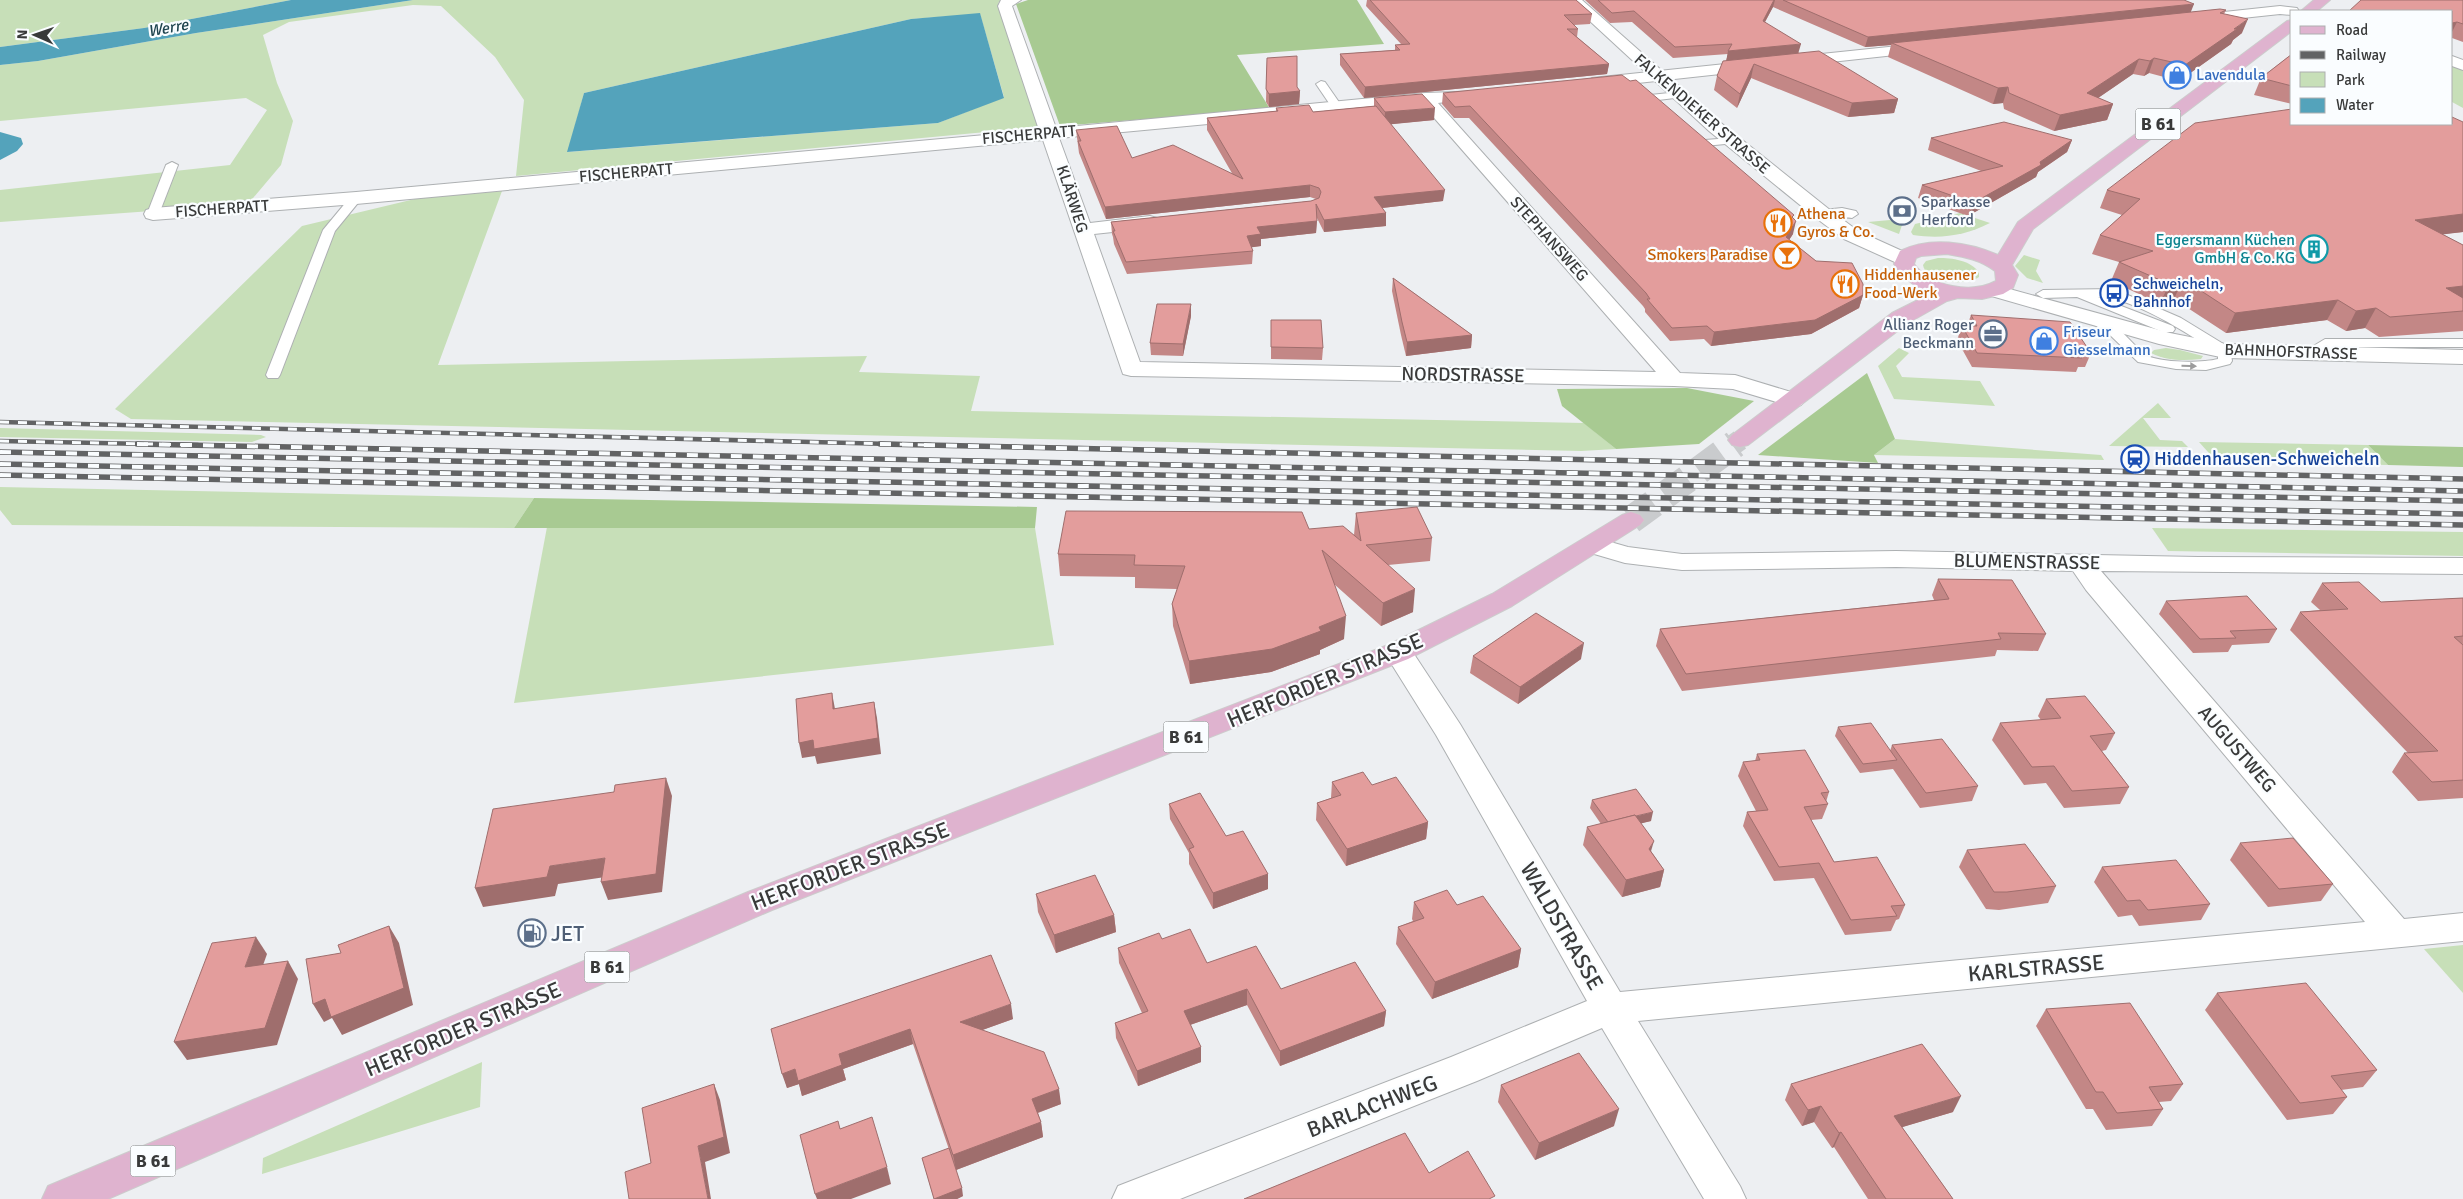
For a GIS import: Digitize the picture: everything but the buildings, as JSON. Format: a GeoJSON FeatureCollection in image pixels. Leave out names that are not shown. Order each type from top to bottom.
{"type":"FeatureCollection","features":[{"type":"Feature","properties":{"kind":"main road"},"geometry":{"type":"LineString","coordinates":[[2309,10],[2323,0]]}},
{"type":"Feature","properties":{"kind":"main road","name":"B 61"},"geometry":{"type":"LineString","coordinates":[[1963,250],[2025,226],[2290,26]]}},
{"type":"Feature","properties":{"kind":"main road","name":"B 61"},"geometry":{"type":"LineString","coordinates":[[2001,279],[2025,226]]}},
{"type":"Feature","properties":{"kind":"main road"},"geometry":{"type":"LineString","coordinates":[[1939,248],[1963,250],[1984,257],[2001,279],[1977,293],[1957,292],[1921,281],[1906,270],[1910,255],[1939,248]]}},
{"type":"Feature","properties":{"kind":"main road"},"geometry":{"type":"LineString","coordinates":[[1900,318],[1906,294],[1921,281]]}},
{"type":"Feature","properties":{"kind":"main road"},"geometry":{"type":"LineString","coordinates":[[1740,440],[1900,318],[1940,296],[1957,292]]}},
{"type":"Feature","properties":{"kind":"main road","name":"HERFORDER STRASSE"},"geometry":{"type":"LineString","coordinates":[[62,1199],[244,1123],[769,897],[1398,652],[1502,600],[1631,520]]}},
{"type":"Feature","properties":{"kind":"street","name":"FALKENDIEKER STRASSE"},"geometry":{"type":"LineString","coordinates":[[1574,0],[1657,77],[1732,141],[1851,236],[1910,255]]}},
{"type":"Feature","properties":{"kind":"street","name":"KLÄRWEG"},"geometry":{"type":"LineString","coordinates":[[1010,1],[1005,6],[1131,368]]}},
{"type":"Feature","properties":{"kind":"street"},"geometry":{"type":"LineString","coordinates":[[2181,21],[2280,10],[2290,11]]}},
{"type":"Feature","properties":{"kind":"street"},"geometry":{"type":"LineString","coordinates":[[1579,84],[1943,46]]}},
{"type":"Feature","properties":{"kind":"street","name":"FISCHERPATT"},"geometry":{"type":"LineString","coordinates":[[153,214],[356,198],[1494,92]]}},
{"type":"Feature","properties":{"kind":"street","name":"STEPHANSWEG"},"geometry":{"type":"LineString","coordinates":[[1425,98],[1674,379]]}},
{"type":"Feature","properties":{"kind":"street"},"geometry":{"type":"LineString","coordinates":[[1082,230],[1167,220]]}},
{"type":"Feature","properties":{"kind":"street","name":"BAHNHOFSTRASSE"},"geometry":{"type":"LineString","coordinates":[[2001,279],[2093,309]]}},
{"type":"Feature","properties":{"kind":"street","name":"BAHNHOFSTRASSE"},"geometry":{"type":"LineString","coordinates":[[2001,279],[2093,309],[2167,339],[2225,351],[2463,357]]}},
{"type":"Feature","properties":{"kind":"street","name":"NORDSTRASSE"},"geometry":{"type":"LineString","coordinates":[[1131,368],[1674,379],[1735,382],[1793,400]]}},
{"type":"Feature","properties":{"kind":"street","name":"BLUMENSTRASSE"},"geometry":{"type":"LineString","coordinates":[[1593,545],[1625,555],[1682,562],[1896,559],[2081,563],[2463,566]]}},
{"type":"Feature","properties":{"kind":"street","name":"AUGUSTWEG"},"geometry":{"type":"LineString","coordinates":[[2081,563],[2096,584],[2396,934]]}},
{"type":"Feature","properties":{"kind":"street","name":"WALDSTRASSE"},"geometry":{"type":"LineString","coordinates":[[1398,652],[1449,731],[1610,1008],[1726,1199]]}},
{"type":"Feature","properties":{"kind":"street","name":"KARLSTRASSE"},"geometry":{"type":"LineString","coordinates":[[1610,1008],[2463,928]]}},
{"type":"Feature","properties":{"kind":"street","name":"BARLACHWEG"},"geometry":{"type":"LineString","coordinates":[[1132,1199],[1464,1069],[1610,1008]]}},
{"type":"Feature","properties":{"kind":"lane"},"geometry":{"type":"LineString","coordinates":[[1321,84],[1337,107]]}},
{"type":"Feature","properties":{"kind":"lane"},"geometry":{"type":"LineString","coordinates":[[1650,98],[1679,95]]}},
{"type":"Feature","properties":{"kind":"lane"},"geometry":{"type":"LineString","coordinates":[[1705,143],[1732,141]]}},
{"type":"Feature","properties":{"kind":"lane"},"geometry":{"type":"LineString","coordinates":[[153,214],[172,165]]}},
{"type":"Feature","properties":{"kind":"lane"},"geometry":{"type":"LineString","coordinates":[[274,375],[329,230],[356,198]]}},
{"type":"Feature","properties":{"kind":"lane"},"geometry":{"type":"LineString","coordinates":[[1829,219],[1842,212],[1852,214]]}},
{"type":"Feature","properties":{"kind":"lane"},"geometry":{"type":"LineString","coordinates":[[2043,294],[2076,294],[2114,294],[2176,321],[2225,351],[2225,361],[2206,366],[2176,366],[2143,359],[2076,294]]}},
{"type":"Feature","properties":{"kind":"lane"},"geometry":{"type":"LineString","coordinates":[[2322,354],[2317,348],[2325,343],[2463,343]]}},
{"type":"Feature","properties":{"kind":"green space"},"geometry":{"type":"Polygon","coordinates":[[[0,0],[291,0],[144,28],[0,47],[0,0]]]}},
{"type":"Feature","properties":{"kind":"green space"},"geometry":{"type":"Polygon","coordinates":[[[413,0],[1002,0],[998,3],[1040,127],[516,176],[524,100],[495,57],[441,6],[413,5],[289,22],[263,35],[277,83],[293,121],[281,165],[248,204],[0,222],[0,190],[230,165],[267,110],[246,98],[0,121],[0,65],[38,61],[196,33],[413,0]],[[980,14],[911,19],[584,93],[568,152],[938,123],[1004,97],[980,14]]]}},
{"type":"Feature","properties":{"kind":"green space"},"geometry":{"type":"Polygon","coordinates":[[[1028,0],[1357,0],[1384,44],[1237,55],[1270,109],[1060,126],[1016,4],[1028,0]]]}},
{"type":"Feature","properties":{"kind":"green space"},"geometry":{"type":"Polygon","coordinates":[[[2453,65],[2463,69],[2463,108],[2453,103],[2453,65]]]}},
{"type":"Feature","properties":{"kind":"green space"},"geometry":{"type":"Polygon","coordinates":[[[502,191],[438,365],[867,356],[859,372],[980,376],[971,411],[1584,423],[1616,449],[1581,451],[131,419],[115,409],[302,226],[419,198],[502,191]]]}},
{"type":"Feature","properties":{"kind":"green space"},"geometry":{"type":"Polygon","coordinates":[[[1960,213],[1990,223],[1962,234],[1923,236],[1913,235],[1911,232],[1915,224],[1960,213]]]}},
{"type":"Feature","properties":{"kind":"green space"},"geometry":{"type":"Polygon","coordinates":[[[1890,220],[1902,225],[1899,234],[1868,222],[1890,220]]]}},
{"type":"Feature","properties":{"kind":"green space"},"geometry":{"type":"Polygon","coordinates":[[[2024,255],[2040,260],[2036,271],[2043,283],[2027,278],[2015,266],[2024,255]]]}},
{"type":"Feature","properties":{"kind":"green space"},"geometry":{"type":"Polygon","coordinates":[[[1938,258],[1955,259],[1971,265],[1979,273],[1979,277],[1965,282],[1939,280],[1926,271],[1923,265],[1926,261],[1938,258]]]}},
{"type":"Feature","properties":{"kind":"green space"},"geometry":{"type":"Polygon","coordinates":[[[1899,348],[1909,353],[1896,366],[1902,377],[1980,381],[1995,406],[1894,399],[1878,366],[1899,348]]]}},
{"type":"Feature","properties":{"kind":"green space"},"geometry":{"type":"Polygon","coordinates":[[[2166,348],[2203,356],[2201,359],[2175,360],[2151,353],[2154,350],[2166,348]]]}},
{"type":"Feature","properties":{"kind":"green space"},"geometry":{"type":"Polygon","coordinates":[[[1867,373],[1895,439],[1874,455],[1878,463],[1758,455],[1867,373]]]}},
{"type":"Feature","properties":{"kind":"green space"},"geometry":{"type":"Polygon","coordinates":[[[1687,388],[1754,401],[1699,444],[1616,449],[1562,406],[1557,389],[1687,388]]]}},
{"type":"Feature","properties":{"kind":"green space"},"geometry":{"type":"Polygon","coordinates":[[[2158,403],[2171,418],[2143,418],[2160,440],[2182,441],[2188,447],[2109,446],[2158,403]]]}},
{"type":"Feature","properties":{"kind":"green space"},"geometry":{"type":"Polygon","coordinates":[[[0,428],[261,435],[266,437],[252,442],[0,437],[0,428]]]}},
{"type":"Feature","properties":{"kind":"green space"},"geometry":{"type":"Polygon","coordinates":[[[1895,439],[2101,455],[2104,460],[1874,455],[1895,439]]]}},
{"type":"Feature","properties":{"kind":"green space"},"geometry":{"type":"Polygon","coordinates":[[[2199,442],[2368,445],[2388,465],[2283,463],[2278,458],[2255,458],[2259,463],[2217,462],[2199,442]]]}},
{"type":"Feature","properties":{"kind":"green space"},"geometry":{"type":"Polygon","coordinates":[[[2368,445],[2463,447],[2463,467],[2388,465],[2368,445]]]}},
{"type":"Feature","properties":{"kind":"green space"},"geometry":{"type":"Polygon","coordinates":[[[0,487],[534,498],[514,528],[12,525],[0,510],[0,487]]]}},
{"type":"Feature","properties":{"kind":"green space"},"geometry":{"type":"Polygon","coordinates":[[[534,498],[1037,507],[1035,528],[514,528],[534,498]]]}},
{"type":"Feature","properties":{"kind":"green space"},"geometry":{"type":"Polygon","coordinates":[[[547,527],[1035,528],[1054,645],[514,703],[547,527]]]}},
{"type":"Feature","properties":{"kind":"green space"},"geometry":{"type":"Polygon","coordinates":[[[2152,528],[2463,532],[2463,556],[2168,551],[2152,528]]]}},
{"type":"Feature","properties":{"kind":"green space"},"geometry":{"type":"Polygon","coordinates":[[[2463,945],[2463,993],[2424,949],[2463,945]]]}},
{"type":"Feature","properties":{"kind":"green space"},"geometry":{"type":"Polygon","coordinates":[[[482,1062],[480,1107],[262,1174],[263,1158],[482,1062]]]}},
{"type":"Feature","properties":{"kind":"water","name":"Werre"},"geometry":{"type":"Polygon","coordinates":[[[291,0],[413,0],[196,33],[38,61],[0,65],[0,47],[144,28],[291,0]]]}},
{"type":"Feature","properties":{"kind":"water"},"geometry":{"type":"Polygon","coordinates":[[[980,13],[1004,98],[938,123],[567,152],[584,93],[911,19],[980,13]]]}},
{"type":"Feature","properties":{"kind":"water"},"geometry":{"type":"Polygon","coordinates":[[[0,132],[21,138],[23,144],[17,151],[0,160],[0,132]]]}},
{"type":"Feature","properties":{"kind":"tunnel"},"geometry":{"type":"LineString","coordinates":[[1733,445],[1740,440]]}},
{"type":"Feature","properties":{"kind":"tunnel"},"geometry":{"type":"LineString","coordinates":[[1631,520],[1735,444]]}},
{"type":"Feature","properties":{"kind":"railway"},"geometry":{"type":"LineString","coordinates":[[0,422],[931,445]]}},
{"type":"Feature","properties":{"kind":"railway"},"geometry":{"type":"LineString","coordinates":[[0,441],[198,445]]}},
{"type":"Feature","properties":{"kind":"railway"},"geometry":{"type":"LineString","coordinates":[[137,444],[2463,491]]}},
{"type":"Feature","properties":{"kind":"railway"},"geometry":{"type":"LineString","coordinates":[[880,444],[2463,479]]}},
{"type":"Feature","properties":{"kind":"railway"},"geometry":{"type":"LineString","coordinates":[[0,452],[2463,501]]}},
{"type":"Feature","properties":{"kind":"railway"},"geometry":{"type":"LineString","coordinates":[[0,464],[2463,514]]}},
{"type":"Feature","properties":{"kind":"railway"},"geometry":{"type":"LineString","coordinates":[[0,475],[2463,525]]}},
{"type":"Feature","properties":{"kind":"place","name":"Lavendula"},"geometry":{"type":"Point","coordinates":[2177,75]}},
{"type":"Feature","properties":{"kind":"place","name":"Sparkasse Herford"},"geometry":{"type":"Point","coordinates":[1902,211]}},
{"type":"Feature","properties":{"kind":"place","name":"Athena Gyros & Co."},"geometry":{"type":"Point","coordinates":[1778,223]}},
{"type":"Feature","properties":{"kind":"place","name":"Eggersmann Küchen GmbH & Co.KG"},"geometry":{"type":"Point","coordinates":[2314,249]}},
{"type":"Feature","properties":{"kind":"place","name":"Smokers Paradise"},"geometry":{"type":"Point","coordinates":[1787,255]}},
{"type":"Feature","properties":{"kind":"place","name":"Hiddenhausener Food-Werk"},"geometry":{"type":"Point","coordinates":[1845,284]}},
{"type":"Feature","properties":{"kind":"place","name":"Schweicheln, Bahnhof"},"geometry":{"type":"Point","coordinates":[2114,293]}},
{"type":"Feature","properties":{"kind":"place","name":"Allianz Roger Beckmann"},"geometry":{"type":"Point","coordinates":[1993,334]}},
{"type":"Feature","properties":{"kind":"place","name":"Friseur Giesselmann"},"geometry":{"type":"Point","coordinates":[2044,341]}},
{"type":"Feature","properties":{"kind":"place","name":"Hiddenhausen-Schweicheln"},"geometry":{"type":"Point","coordinates":[2135,459]}},
{"type":"Feature","properties":{"kind":"place","name":"JET"},"geometry":{"type":"Point","coordinates":[532,933]}}]}
